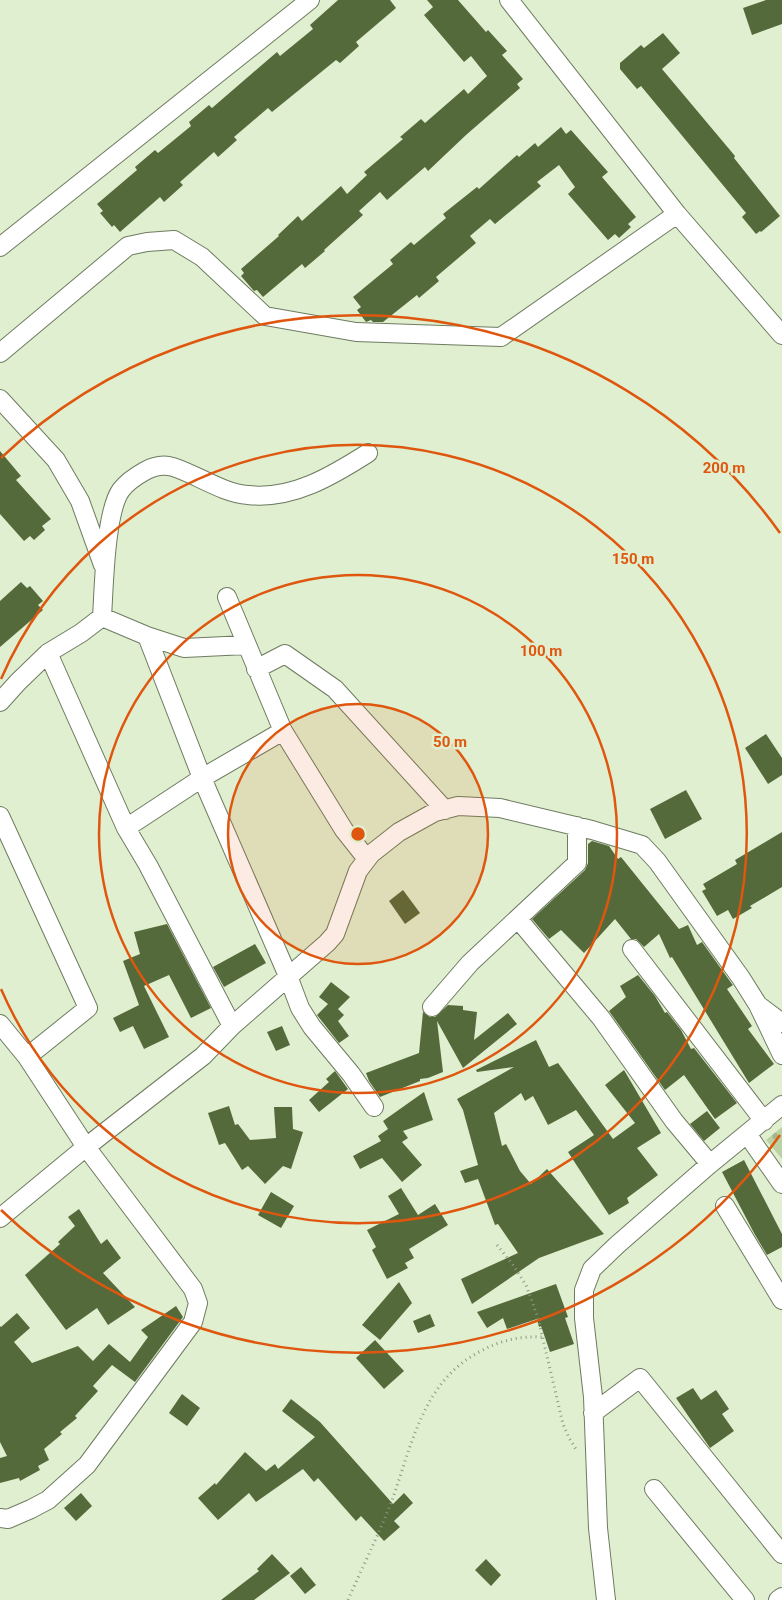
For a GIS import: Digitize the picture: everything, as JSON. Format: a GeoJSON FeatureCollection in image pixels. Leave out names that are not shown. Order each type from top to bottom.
{"type":"FeatureCollection","features":[{"type":"Feature","properties":{"kind":"street"},"geometry":{"type":"LineString","coordinates":[[0,247],[310,0]]}},
{"type":"Feature","properties":{"kind":"street"},"geometry":{"type":"LineString","coordinates":[[509,0],[677,214],[782,335]]}},
{"type":"Feature","properties":{"kind":"street"},"geometry":{"type":"LineString","coordinates":[[0,353],[128,246],[147,242],[174,240],[202,258],[265,316],[356,332],[501,337],[677,214]]}},
{"type":"Feature","properties":{"kind":"street"},"geometry":{"type":"LineString","coordinates":[[0,399],[56,460],[80,502],[105,573]]}},
{"type":"Feature","properties":{"kind":"street"},"geometry":{"type":"LineString","coordinates":[[0,702],[48,652],[81,633],[102,617],[108,541],[113,506],[121,490],[135,476],[155,466],[172,467],[228,490],[248,495],[279,494],[312,485],[368,453]]}},
{"type":"Feature","properties":{"kind":"street"},"geometry":{"type":"LineString","coordinates":[[227,597],[283,731],[344,830],[367,859]]}},
{"type":"Feature","properties":{"kind":"street"},"geometry":{"type":"LineString","coordinates":[[102,617],[147,636],[184,648],[246,644]]}},
{"type":"Feature","properties":{"kind":"street"},"geometry":{"type":"LineString","coordinates":[[147,636],[202,778],[288,976],[300,1008],[374,1107]]}},
{"type":"Feature","properties":{"kind":"street"},"geometry":{"type":"LineString","coordinates":[[48,652],[126,828],[148,865],[232,1026]]}},
{"type":"Feature","properties":{"kind":"street"},"geometry":{"type":"LineString","coordinates":[[256,669],[285,654],[335,689],[445,810]]}},
{"type":"Feature","properties":{"kind":"street"},"geometry":{"type":"LineString","coordinates":[[126,828],[202,778],[283,731]]}},
{"type":"Feature","properties":{"kind":"street"},"geometry":{"type":"LineString","coordinates":[[0,1218],[86,1147],[203,1056],[232,1026],[327,943],[335,934],[358,871],[371,854],[399,832],[435,812],[458,806],[500,808],[577,826],[642,845],[657,861],[741,978],[758,1005],[782,1055]]}},
{"type":"Feature","properties":{"kind":"street"},"geometry":{"type":"LineString","coordinates":[[0,816],[5,842],[88,1008],[27,1057]]}},
{"type":"Feature","properties":{"kind":"street"},"geometry":{"type":"LineString","coordinates":[[432,1007],[470,963],[518,920],[576,863],[577,826]]}},
{"type":"Feature","properties":{"kind":"street"},"geometry":{"type":"LineString","coordinates":[[518,920],[601,1018],[674,1121],[710,1164]]}},
{"type":"Feature","properties":{"kind":"street"},"geometry":{"type":"LineString","coordinates":[[632,949],[764,1120]]}},
{"type":"Feature","properties":{"kind":"street"},"geometry":{"type":"LineString","coordinates":[[758,1005],[782,1023]]}},
{"type":"Feature","properties":{"kind":"street"},"geometry":{"type":"LineString","coordinates":[[0,1024],[27,1057],[86,1147],[193,1289],[198,1303],[193,1322],[87,1465],[48,1500],[8,1519],[0,1518]]}},
{"type":"Feature","properties":{"kind":"street"},"geometry":{"type":"LineString","coordinates":[[606,1600],[598,1528],[593,1413],[584,1318],[584,1290],[592,1269],[617,1245],[710,1164],[782,1105]]}},
{"type":"Feature","properties":{"kind":"street"},"geometry":{"type":"LineString","coordinates":[[747,1134],[782,1184]]}},
{"type":"Feature","properties":{"kind":"street"},"geometry":{"type":"LineString","coordinates":[[725,1206],[782,1300]]}},
{"type":"Feature","properties":{"kind":"street"},"geometry":{"type":"LineString","coordinates":[[593,1413],[640,1378],[782,1554]]}},
{"type":"Feature","properties":{"kind":"street"},"geometry":{"type":"LineString","coordinates":[[654,1489],[745,1600]]}},
{"type":"Feature","properties":{"kind":"street"},"geometry":{"type":"LineString","coordinates":[[778,1600],[782,1597]]}},
{"type":"Feature","properties":{"kind":"path"},"geometry":{"type":"LineString","coordinates":[[497,1245],[514,1264],[526,1286],[538,1318],[566,1431],[577,1452],[595,1468]]}},
{"type":"Feature","properties":{"kind":"path"},"geometry":{"type":"LineString","coordinates":[[348,1600],[388,1510],[420,1422],[434,1392],[446,1376],[466,1358],[489,1346],[523,1336],[543,1337]]}},
{"type":"Feature","properties":{"kind":"green space"},"geometry":{"type":"Polygon","coordinates":[[[782,1127],[782,1159],[766,1140],[782,1127]]]}},
{"type":"Feature","properties":{"kind":"building"},"geometry":{"type":"Polygon","coordinates":[[[338,0],[390,0],[396,8],[356,42],[359,46],[340,63],[336,60],[272,112],[268,108],[234,137],[237,140],[218,157],[214,152],[180,182],[183,185],[164,202],[160,197],[120,232],[114,225],[112,227],[100,213],[103,211],[97,204],[137,170],[135,167],[155,150],[158,153],[191,126],[189,122],[209,105],[212,108],[277,52],[280,56],[313,29],[310,25],[338,0]]]}},
{"type":"Feature","properties":{"kind":"building"},"geometry":{"type":"Polygon","coordinates":[[[427,0],[458,0],[486,32],[488,30],[507,51],[502,55],[523,79],[517,84],[520,88],[428,171],[425,167],[387,200],[380,192],[359,211],[363,215],[325,251],[305,268],[302,264],[263,297],[257,290],[254,291],[241,276],[244,273],[241,269],[279,236],[298,216],[302,221],[341,186],[347,194],[367,175],[364,172],[403,139],[400,137],[421,119],[425,123],[464,89],[468,94],[487,76],[471,56],[464,62],[424,15],[433,7],[427,0]]]}},
{"type":"Feature","properties":{"kind":"building"},"geometry":{"type":"Polygon","coordinates":[[[766,0],[782,0],[782,24],[752,35],[743,8],[766,0]]]}},
{"type":"Feature","properties":{"kind":"building"},"geometry":{"type":"Polygon","coordinates":[[[663,33],[680,53],[662,69],[735,156],[734,158],[780,216],[761,232],[756,234],[742,217],[746,213],[641,86],[637,89],[620,69],[620,63],[641,45],[644,48],[663,33]]]}},
{"type":"Feature","properties":{"kind":"building"},"geometry":{"type":"Polygon","coordinates":[[[561,127],[566,134],[571,130],[608,172],[602,177],[636,217],[628,224],[631,227],[619,238],[615,234],[608,240],[568,194],[575,187],[559,165],[537,182],[541,186],[495,224],[490,219],[470,236],[476,243],[436,277],[439,281],[419,298],[417,295],[383,322],[373,322],[371,320],[366,322],[357,310],[361,307],[353,297],[393,264],[390,260],[411,242],[414,245],[446,218],[443,214],[477,187],[479,189],[517,155],[519,157],[535,143],[538,147],[561,127]]]}},
{"type":"Feature","properties":{"kind":"building"},"geometry":{"type":"Polygon","coordinates":[[[0,451],[21,476],[16,480],[51,519],[42,526],[45,530],[34,540],[30,536],[24,541],[0,514],[0,451]]]}},
{"type":"Feature","properties":{"kind":"building"},"geometry":{"type":"Polygon","coordinates":[[[21,582],[27,588],[30,586],[43,601],[38,605],[43,610],[0,647],[0,601],[21,582]]]}},
{"type":"Feature","properties":{"kind":"building"},"geometry":{"type":"Polygon","coordinates":[[[766,734],[782,758],[782,775],[768,784],[745,748],[766,734]]]}},
{"type":"Feature","properties":{"kind":"building"},"geometry":{"type":"Polygon","coordinates":[[[686,790],[702,819],[665,839],[650,809],[686,790]]]}},
{"type":"Feature","properties":{"kind":"building"},"geometry":{"type":"Polygon","coordinates":[[[782,832],[782,887],[750,906],[752,908],[733,919],[728,910],[717,916],[702,891],[706,889],[703,884],[737,864],[735,860],[782,832]]]}},
{"type":"Feature","properties":{"kind":"building"},"geometry":{"type":"Polygon","coordinates":[[[592,841],[609,846],[618,859],[621,857],[679,929],[688,925],[697,945],[702,942],[733,985],[727,989],[752,1026],[748,1029],[774,1064],[749,1083],[672,957],[670,958],[659,934],[644,947],[636,939],[631,939],[615,919],[584,953],[561,930],[549,939],[532,919],[585,870],[588,863],[588,844],[592,841]]]}},
{"type":"Feature","properties":{"kind":"building"},"geometry":{"type":"Polygon","coordinates":[[[403,890],[420,913],[405,924],[389,901],[403,890]]]}},
{"type":"Feature","properties":{"kind":"building"},"geometry":{"type":"Polygon","coordinates":[[[167,924],[211,1008],[191,1018],[169,975],[144,986],[169,1037],[144,1049],[133,1026],[120,1032],[113,1018],[139,1005],[123,961],[140,954],[134,932],[167,924]]]}},
{"type":"Feature","properties":{"kind":"building"},"geometry":{"type":"Polygon","coordinates":[[[255,944],[266,963],[224,987],[213,967],[255,944]]]}},
{"type":"Feature","properties":{"kind":"building"},"geometry":{"type":"Polygon","coordinates":[[[638,975],[655,996],[665,1013],[667,1012],[681,1030],[691,1049],[694,1048],[737,1103],[715,1119],[684,1075],[665,1090],[609,1011],[626,997],[620,986],[638,975]]]}},
{"type":"Feature","properties":{"kind":"building"},"geometry":{"type":"Polygon","coordinates":[[[331,982],[350,997],[338,1009],[344,1015],[338,1021],[349,1036],[339,1043],[317,1015],[328,1004],[319,997],[331,982]]]}},
{"type":"Feature","properties":{"kind":"building"},"geometry":{"type":"Polygon","coordinates":[[[448,1005],[463,1006],[463,1010],[477,1012],[474,1040],[508,1013],[517,1024],[463,1068],[437,1021],[443,1072],[420,1079],[420,1081],[380,1097],[366,1073],[419,1053],[423,1012],[430,1017],[435,1017],[448,1005]]]}},
{"type":"Feature","properties":{"kind":"building"},"geometry":{"type":"Polygon","coordinates":[[[282,1026],[290,1045],[276,1051],[267,1032],[282,1026]]]}},
{"type":"Feature","properties":{"kind":"building"},"geometry":{"type":"Polygon","coordinates":[[[536,1040],[549,1067],[558,1063],[613,1139],[635,1123],[605,1085],[624,1070],[661,1133],[637,1148],[658,1175],[627,1198],[629,1203],[609,1215],[568,1152],[594,1135],[576,1110],[548,1125],[533,1096],[525,1101],[521,1093],[494,1113],[502,1146],[506,1144],[520,1171],[531,1184],[547,1169],[604,1234],[539,1258],[472,1304],[461,1279],[518,1253],[498,1224],[495,1225],[478,1179],[465,1183],[460,1171],[478,1165],[463,1110],[457,1099],[514,1067],[477,1072],[476,1070],[536,1040]]]}},
{"type":"Feature","properties":{"kind":"building"},"geometry":{"type":"Polygon","coordinates":[[[335,1071],[348,1089],[319,1112],[309,1100],[329,1082],[326,1079],[335,1071]]]}},
{"type":"Feature","properties":{"kind":"building"},"geometry":{"type":"Polygon","coordinates":[[[424,1092],[433,1120],[403,1131],[408,1138],[402,1142],[422,1165],[402,1182],[382,1158],[360,1169],[353,1156],[381,1141],[378,1136],[388,1129],[383,1121],[424,1092]]]}},
{"type":"Feature","properties":{"kind":"building"},"geometry":{"type":"Polygon","coordinates":[[[229,1106],[235,1125],[238,1124],[250,1140],[276,1138],[274,1107],[292,1107],[293,1129],[303,1132],[291,1169],[283,1166],[265,1184],[248,1166],[242,1170],[225,1143],[219,1145],[208,1113],[229,1106]]]}},
{"type":"Feature","properties":{"kind":"building"},"geometry":{"type":"Polygon","coordinates":[[[707,1111],[720,1128],[704,1141],[690,1124],[707,1111]]]}},
{"type":"Feature","properties":{"kind":"building"},"geometry":{"type":"Polygon","coordinates":[[[744,1160],[782,1234],[782,1247],[767,1255],[722,1172],[744,1160]]]}},
{"type":"Feature","properties":{"kind":"building"},"geometry":{"type":"Polygon","coordinates":[[[401,1188],[418,1215],[435,1204],[448,1225],[409,1249],[414,1258],[405,1263],[408,1268],[387,1279],[372,1250],[376,1247],[367,1230],[399,1214],[388,1196],[401,1188]]]}},
{"type":"Feature","properties":{"kind":"building"},"geometry":{"type":"Polygon","coordinates":[[[271,1192],[294,1206],[281,1228],[258,1215],[271,1192]]]}},
{"type":"Feature","properties":{"kind":"building"},"geometry":{"type":"Polygon","coordinates":[[[79,1209],[101,1244],[107,1239],[121,1258],[103,1273],[135,1307],[108,1325],[97,1308],[66,1330],[25,1275],[60,1244],[58,1242],[75,1226],[68,1217],[79,1209]]]}},
{"type":"Feature","properties":{"kind":"building"},"geometry":{"type":"Polygon","coordinates":[[[399,1282],[412,1303],[380,1340],[362,1325],[399,1282]]]}},
{"type":"Feature","properties":{"kind":"building"},"geometry":{"type":"Polygon","coordinates":[[[556,1284],[568,1317],[565,1318],[574,1344],[550,1352],[537,1319],[507,1329],[503,1318],[487,1328],[477,1312],[556,1284]]]}},
{"type":"Feature","properties":{"kind":"building"},"geometry":{"type":"Polygon","coordinates":[[[176,1306],[183,1317],[135,1382],[112,1365],[93,1386],[98,1391],[75,1416],[77,1418],[44,1449],[49,1460],[38,1466],[40,1470],[20,1481],[19,1478],[0,1483],[0,1458],[7,1456],[0,1442],[0,1326],[17,1313],[30,1328],[14,1342],[32,1363],[78,1346],[93,1361],[109,1344],[130,1362],[148,1337],[141,1330],[176,1306]]]}},
{"type":"Feature","properties":{"kind":"building"},"geometry":{"type":"Polygon","coordinates":[[[430,1314],[435,1326],[418,1333],[413,1321],[430,1314]]]}},
{"type":"Feature","properties":{"kind":"building"},"geometry":{"type":"Polygon","coordinates":[[[375,1340],[404,1371],[384,1389],[356,1358],[375,1340]]]}},
{"type":"Feature","properties":{"kind":"building"},"geometry":{"type":"Polygon","coordinates":[[[693,1388],[701,1400],[716,1390],[729,1409],[722,1414],[734,1431],[710,1448],[676,1398],[693,1388]]]}},
{"type":"Feature","properties":{"kind":"building"},"geometry":{"type":"Polygon","coordinates":[[[182,1394],[200,1408],[187,1426],[169,1413],[182,1394]]]}},
{"type":"Feature","properties":{"kind":"building"},"geometry":{"type":"Polygon","coordinates":[[[291,1399],[320,1422],[393,1504],[404,1493],[413,1503],[394,1521],[400,1527],[384,1541],[361,1516],[356,1521],[318,1478],[314,1482],[303,1469],[256,1502],[249,1493],[218,1520],[198,1498],[215,1483],[216,1485],[245,1452],[266,1471],[275,1464],[278,1469],[315,1437],[282,1411],[291,1399]]]}},
{"type":"Feature","properties":{"kind":"building"},"geometry":{"type":"Polygon","coordinates":[[[81,1493],[92,1506],[76,1521],[64,1508],[81,1493]]]}},
{"type":"Feature","properties":{"kind":"building"},"geometry":{"type":"Polygon","coordinates":[[[272,1554],[290,1573],[254,1600],[221,1600],[259,1571],[257,1569],[272,1554]]]}},
{"type":"Feature","properties":{"kind":"building"},"geometry":{"type":"Polygon","coordinates":[[[486,1559],[501,1575],[491,1586],[475,1570],[486,1559]]]}},
{"type":"Feature","properties":{"kind":"building"},"geometry":{"type":"Polygon","coordinates":[[[301,1567],[316,1585],[305,1594],[290,1576],[301,1567]]]}}]}
